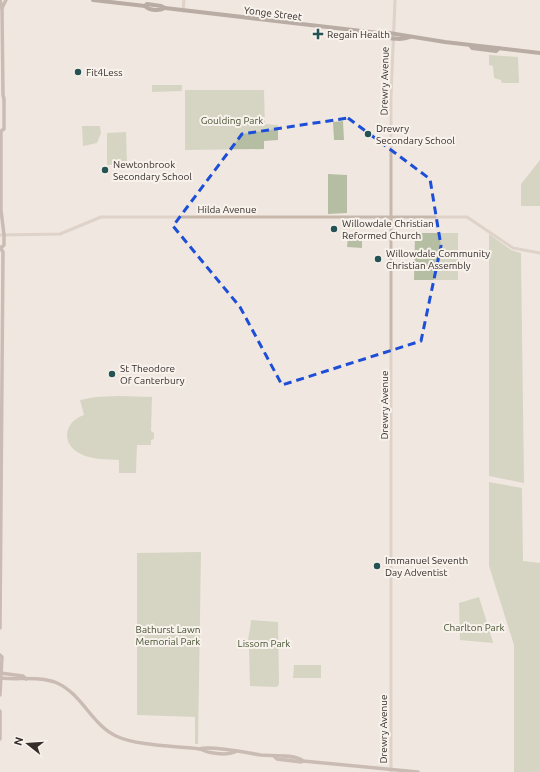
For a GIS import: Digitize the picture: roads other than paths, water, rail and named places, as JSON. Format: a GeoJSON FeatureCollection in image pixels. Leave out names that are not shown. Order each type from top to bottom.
{"type":"FeatureCollection","features":[{"type":"Feature","properties":{"kind":"main road"},"geometry":{"type":"LineString","coordinates":[[0,0],[2,8],[1,97],[4,99],[2,116],[4,129],[1,130],[1,219],[4,221],[2,235],[4,245],[0,248],[3,272],[0,628]]}},
{"type":"Feature","properties":{"kind":"main road","name":"Yonge Street"},"geometry":{"type":"LineString","coordinates":[[93,0],[145,6],[147,9],[160,10],[165,8],[379,33],[381,36],[394,36],[405,39],[410,37],[470,45],[472,48],[496,51],[499,48],[540,53]]}},
{"type":"Feature","properties":{"kind":"main road"},"geometry":{"type":"LineString","coordinates":[[2,8],[5,1]]}},
{"type":"Feature","properties":{"kind":"main road"},"geometry":{"type":"LineString","coordinates":[[0,655],[2,657],[0,695]]}},
{"type":"Feature","properties":{"kind":"main road"},"geometry":{"type":"LineString","coordinates":[[1,676],[23,676],[26,679],[54,682],[65,688],[104,728],[116,736],[133,741],[200,749],[204,747],[231,750],[235,752],[274,756],[277,759],[301,762],[376,769],[380,767],[391,770],[418,772]]}},
{"type":"Feature","properties":{"kind":"main road"},"geometry":{"type":"LineString","coordinates":[[0,711],[0,739]]}},
{"type":"Feature","properties":{"kind":"main road"},"geometry":{"type":"LineString","coordinates":[[376,769],[381,772]]}},
{"type":"Feature","properties":{"kind":"street"},"geometry":{"type":"LineString","coordinates":[[183,11],[184,0]]}},
{"type":"Feature","properties":{"kind":"street","name":"Drewry Avenue"},"geometry":{"type":"LineString","coordinates":[[391,770],[391,96],[395,0]]}},
{"type":"Feature","properties":{"kind":"street","name":"Hilda Avenue"},"geometry":{"type":"LineString","coordinates":[[2,235],[60,234],[91,220],[104,217],[467,217],[513,248],[540,253]]}},
{"type":"Feature","properties":{"kind":"place","name":"Regain Health"},"geometry":{"type":"Point","coordinates":[318,34]}},
{"type":"Feature","properties":{"kind":"place","name":"Fit4Less"},"geometry":{"type":"Point","coordinates":[78,72]}},
{"type":"Feature","properties":{"kind":"place","name":"Drewry Secondary School"},"geometry":{"type":"Point","coordinates":[368,134]}},
{"type":"Feature","properties":{"kind":"place","name":"Newtonbrook Secondary School"},"geometry":{"type":"Point","coordinates":[105,170]}},
{"type":"Feature","properties":{"kind":"place","name":"Willowdale Christian Reformed Church"},"geometry":{"type":"Point","coordinates":[334,229]}},
{"type":"Feature","properties":{"kind":"place","name":"Willowdale Community Christian Assembly"},"geometry":{"type":"Point","coordinates":[378,259]}},
{"type":"Feature","properties":{"kind":"place","name":"St Theodore Of Canterbury"},"geometry":{"type":"Point","coordinates":[112,374]}},
{"type":"Feature","properties":{"kind":"place","name":"Immanuel Seventh Day Adventist"},"geometry":{"type":"Point","coordinates":[377,566]}},
{"type":"Feature","properties":{"kind":"park label","name":"Goulding Park"},"geometry":{"type":"Point","coordinates":[232,120]}},
{"type":"Feature","properties":{"kind":"park label","name":"Charlton Park"},"geometry":{"type":"Point","coordinates":[474,627]}},
{"type":"Feature","properties":{"kind":"park label","name":"Bathurst Lawn Memorial Park"},"geometry":{"type":"Point","coordinates":[168,634]}},
{"type":"Feature","properties":{"kind":"park label","name":"Lissom Park"},"geometry":{"type":"Point","coordinates":[264,643]}}]}
